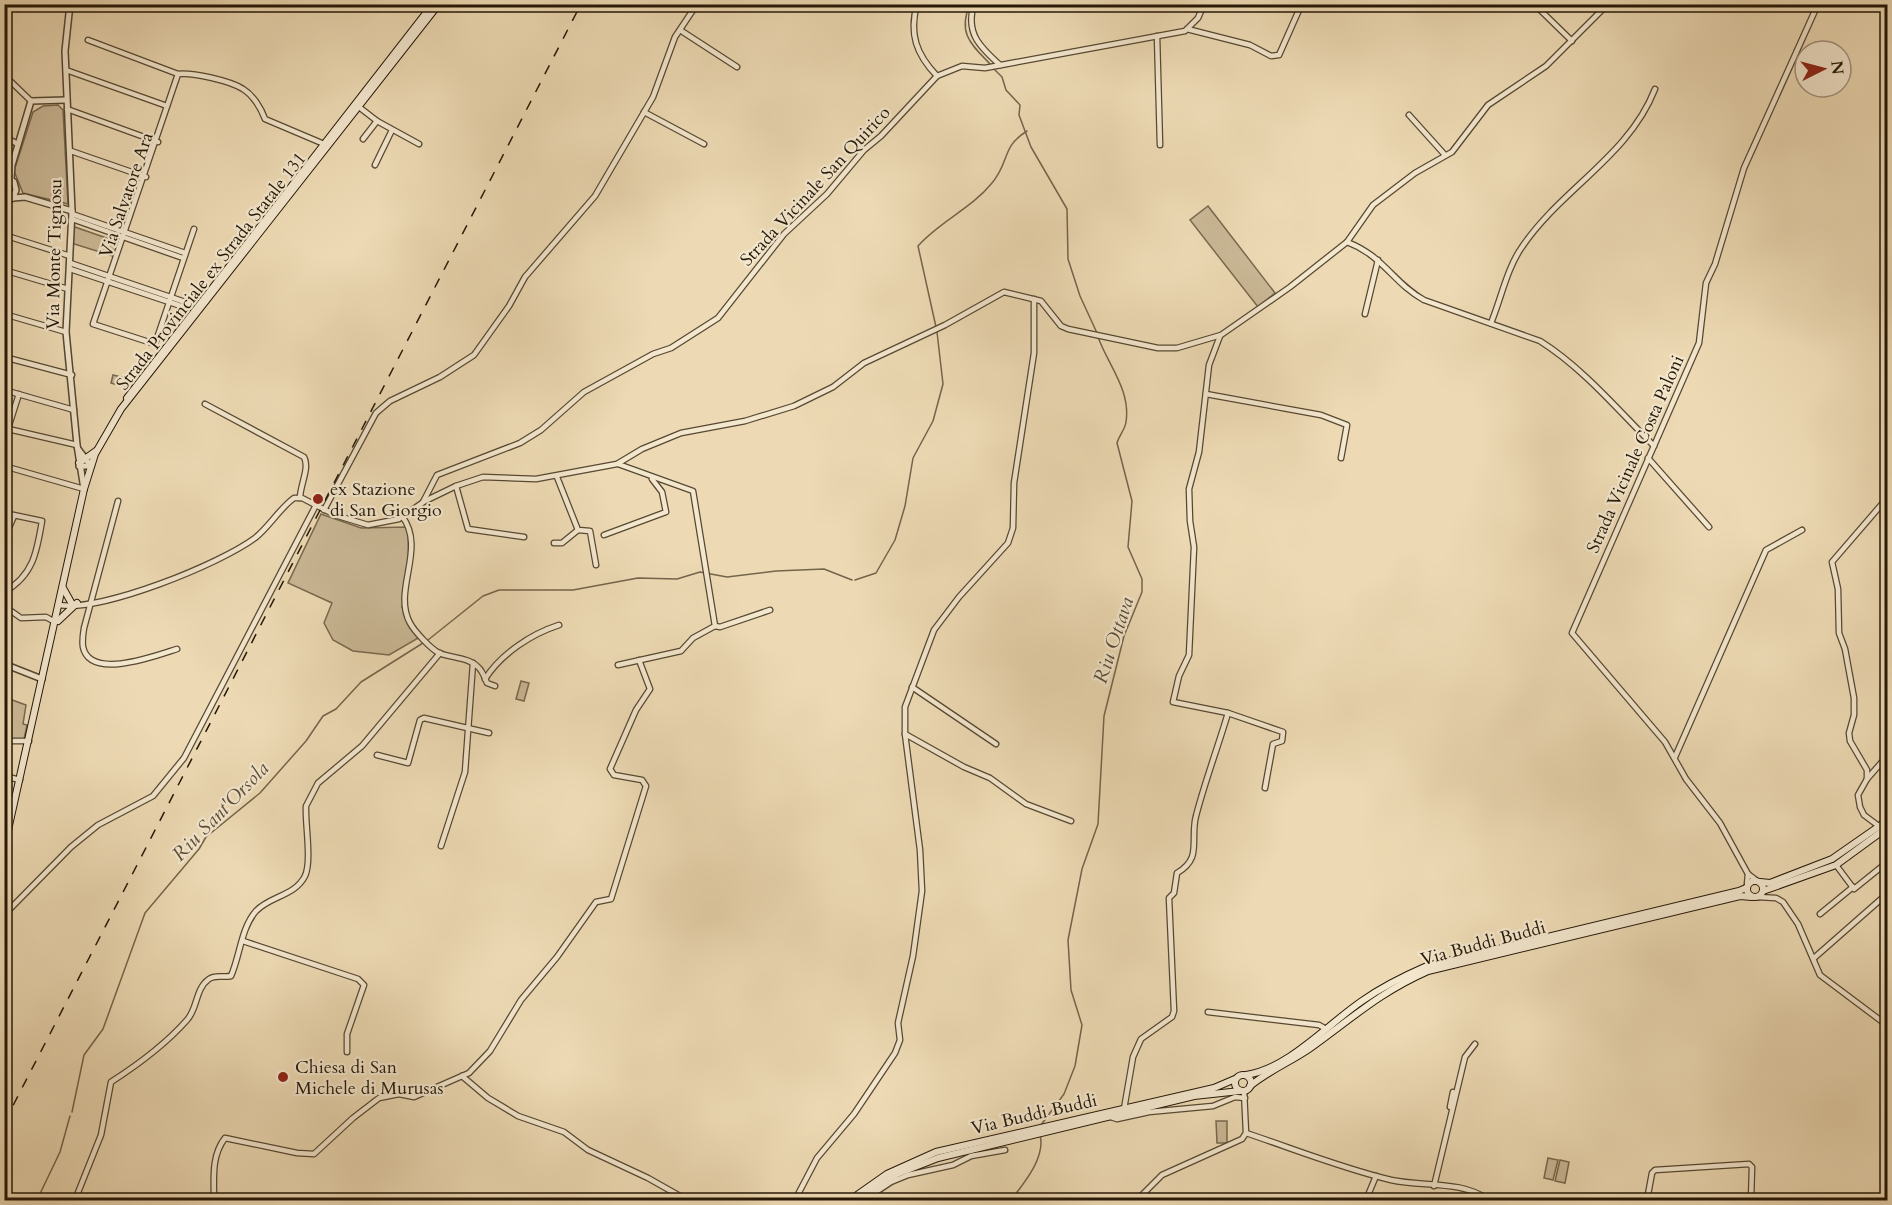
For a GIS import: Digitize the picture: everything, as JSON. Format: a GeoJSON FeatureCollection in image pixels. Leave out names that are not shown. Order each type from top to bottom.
{"type":"FeatureCollection","features":[{"type":"Feature","properties":{"kind":"main road","name":"Strada Provinciale ex Strada Statale 131"},"geometry":{"type":"LineString","coordinates":[[121,409],[128,395],[433,4]]}},
{"type":"Feature","properties":{"kind":"main road","name":"Strada Provinciale ex Strada Statale 131"},"geometry":{"type":"LineString","coordinates":[[121,409],[439,4]]}},
{"type":"Feature","properties":{"kind":"main road"},"geometry":{"type":"LineString","coordinates":[[4,848],[84,489],[97,451],[121,409]]}},
{"type":"Feature","properties":{"kind":"main road"},"geometry":{"type":"LineString","coordinates":[[81,462],[97,451]]}},
{"type":"Feature","properties":{"kind":"main road"},"geometry":{"type":"LineString","coordinates":[[55,624],[75,604],[63,588]]}},
{"type":"Feature","properties":{"kind":"main road"},"geometry":{"type":"LineString","coordinates":[[1747,886],[1754,897],[1763,891],[1836,865],[1886,826]]}},
{"type":"Feature","properties":{"kind":"main road"},"geometry":{"type":"LineString","coordinates":[[1763,891],[1758,881],[1778,880],[1832,859],[1886,826]]}},
{"type":"Feature","properties":{"kind":"main road","name":"Via Buddi Buddi"},"geometry":{"type":"LineString","coordinates":[[1246,1075],[1269,1067],[1326,1029],[1360,1002],[1397,979],[1426,966],[1739,891],[1758,881]]}},
{"type":"Feature","properties":{"kind":"main road","name":"Via Buddi Buddi"},"geometry":{"type":"LineString","coordinates":[[1251,1086],[1308,1049],[1363,1006],[1400,983],[1428,971],[1740,896],[1754,897]]}},
{"type":"Feature","properties":{"kind":"main road"},"geometry":{"type":"LineString","coordinates":[[1240,1075],[1246,1075],[1251,1081],[1251,1086],[1243,1093],[1234,1085],[1235,1080],[1240,1075]]}},
{"type":"Feature","properties":{"kind":"main road","name":"Via Buddi Buddi"},"geometry":{"type":"LineString","coordinates":[[1046,1129],[1226,1085],[1235,1080]]}},
{"type":"Feature","properties":{"kind":"main road","name":"Via Buddi Buddi"},"geometry":{"type":"LineString","coordinates":[[850,1200],[887,1174],[922,1157],[1111,1117],[1210,1093],[1243,1093]]}},
{"type":"Feature","properties":{"kind":"main road","name":"Via Buddi Buddi"},"geometry":{"type":"LineString","coordinates":[[858,1200],[897,1174],[927,1161],[1032,1132]]}},
{"type":"Feature","properties":{"kind":"street","name":"Via Monte Tignosu"},"geometry":{"type":"LineString","coordinates":[[70,4],[66,100],[72,215],[66,332],[72,375],[77,445],[84,489]]}},
{"type":"Feature","properties":{"kind":"street"},"geometry":{"type":"LineString","coordinates":[[324,510],[376,413],[390,401],[440,377],[474,355],[509,306],[525,277],[595,196],[658,86],[663,63],[697,4]]}},
{"type":"Feature","properties":{"kind":"street"},"geometry":{"type":"LineString","coordinates":[[917,4],[913,20],[913,38],[927,65],[937,76]]}},
{"type":"Feature","properties":{"kind":"street"},"geometry":{"type":"LineString","coordinates":[[974,4],[970,17],[974,38],[995,66]]}},
{"type":"Feature","properties":{"kind":"street"},"geometry":{"type":"LineString","coordinates":[[1186,29],[1198,18],[1204,4]]}},
{"type":"Feature","properties":{"kind":"street"},"geometry":{"type":"LineString","coordinates":[[1534,4],[1572,40]]}},
{"type":"Feature","properties":{"kind":"street"},"geometry":{"type":"LineString","coordinates":[[59,604],[92,601],[167,583],[248,542],[267,526],[286,504],[300,498],[324,510],[368,525],[402,516],[423,501],[483,477],[536,479],[557,477],[617,464],[681,433],[745,421],[794,406],[833,387],[864,363],[945,325],[1004,292],[1041,301],[1061,326],[1107,339],[1158,348],[1178,348],[1221,335],[1290,287],[1347,242],[1373,205],[1415,173],[1452,152],[1488,105],[1508,89],[1529,80],[1608,4]]}},
{"type":"Feature","properties":{"kind":"street","name":"Strada Vicinale Costa Paloni"},"geometry":{"type":"LineString","coordinates":[[1758,881],[1748,874],[1720,823],[1686,779],[1675,757],[1628,696],[1572,633],[1699,343],[1706,283],[1715,264],[1744,170],[1818,4]]}},
{"type":"Feature","properties":{"kind":"street"},"geometry":{"type":"LineString","coordinates":[[1186,29],[1250,45],[1271,56],[1279,55],[1299,9]]}},
{"type":"Feature","properties":{"kind":"street","name":"Strada Vicinale San Quirico"},"geometry":{"type":"LineString","coordinates":[[423,501],[437,475],[519,443],[541,430],[584,392],[653,354],[671,348],[718,318],[784,234],[827,194],[864,150],[881,136],[937,76],[962,66],[995,66],[1186,29]]}},
{"type":"Feature","properties":{"kind":"street"},"geometry":{"type":"LineString","coordinates":[[680,30],[738,67]]}},
{"type":"Feature","properties":{"kind":"street"},"geometry":{"type":"LineString","coordinates":[[1157,36],[1160,145]]}},
{"type":"Feature","properties":{"kind":"street"},"geometry":{"type":"LineString","coordinates":[[88,40],[180,74],[188,73],[243,89],[261,108],[265,119],[324,144]]}},
{"type":"Feature","properties":{"kind":"street"},"geometry":{"type":"LineString","coordinates":[[66,70],[167,106]]}},
{"type":"Feature","properties":{"kind":"street","name":"Via Salvatore Ara"},"geometry":{"type":"LineString","coordinates":[[157,141],[167,106],[180,74]]}},
{"type":"Feature","properties":{"kind":"street","name":"Via Salvatore Ara"},"geometry":{"type":"LineString","coordinates":[[170,300],[155,344],[94,325],[180,74]]}},
{"type":"Feature","properties":{"kind":"street"},"geometry":{"type":"LineString","coordinates":[[4,75],[31,101],[66,100]]}},
{"type":"Feature","properties":{"kind":"street"},"geometry":{"type":"LineString","coordinates":[[1491,323],[1521,248],[1626,137],[1646,111],[1655,89]]}},
{"type":"Feature","properties":{"kind":"street"},"geometry":{"type":"LineString","coordinates":[[31,101],[12,165],[11,179],[16,190],[25,197],[184,255]]}},
{"type":"Feature","properties":{"kind":"street"},"geometry":{"type":"LineString","coordinates":[[359,107],[377,121],[419,144]]}},
{"type":"Feature","properties":{"kind":"street"},"geometry":{"type":"LineString","coordinates":[[67,109],[157,141]]}},
{"type":"Feature","properties":{"kind":"street"},"geometry":{"type":"LineString","coordinates":[[644,112],[704,144]]}},
{"type":"Feature","properties":{"kind":"street"},"geometry":{"type":"LineString","coordinates":[[1409,115],[1445,155]]}},
{"type":"Feature","properties":{"kind":"street"},"geometry":{"type":"LineString","coordinates":[[363,139],[377,121]]}},
{"type":"Feature","properties":{"kind":"street"},"geometry":{"type":"LineString","coordinates":[[375,165],[392,130]]}},
{"type":"Feature","properties":{"kind":"street"},"geometry":{"type":"LineString","coordinates":[[4,137],[18,144]]}},
{"type":"Feature","properties":{"kind":"street"},"geometry":{"type":"LineString","coordinates":[[70,152],[145,176]]}},
{"type":"Feature","properties":{"kind":"street"},"geometry":{"type":"LineString","coordinates":[[11,179],[4,176],[12,165]]}},
{"type":"Feature","properties":{"kind":"street"},"geometry":{"type":"LineString","coordinates":[[13,198],[16,190]]}},
{"type":"Feature","properties":{"kind":"street"},"geometry":{"type":"LineString","coordinates":[[4,202],[13,198],[25,197]]}},
{"type":"Feature","properties":{"kind":"street"},"geometry":{"type":"LineString","coordinates":[[170,300],[194,229]]}},
{"type":"Feature","properties":{"kind":"street"},"geometry":{"type":"LineString","coordinates":[[4,236],[70,256]]}},
{"type":"Feature","properties":{"kind":"street"},"geometry":{"type":"LineString","coordinates":[[1347,242],[1364,248],[1414,295],[1540,341],[1562,355],[1654,446]]}},
{"type":"Feature","properties":{"kind":"street"},"geometry":{"type":"LineString","coordinates":[[1365,314],[1378,260]]}},
{"type":"Feature","properties":{"kind":"street"},"geometry":{"type":"LineString","coordinates":[[70,266],[187,306]]}},
{"type":"Feature","properties":{"kind":"street"},"geometry":{"type":"LineString","coordinates":[[4,270],[68,289]]}},
{"type":"Feature","properties":{"kind":"street"},"geometry":{"type":"LineString","coordinates":[[795,1200],[817,1158],[854,1114],[895,1053],[900,1040],[898,1023],[913,956],[922,891],[920,850],[905,734],[905,707],[934,630],[1008,543],[1013,528],[1014,483],[1034,354],[1034,298]]}},
{"type":"Feature","properties":{"kind":"street"},"geometry":{"type":"LineString","coordinates":[[4,314],[66,332]]}},
{"type":"Feature","properties":{"kind":"street"},"geometry":{"type":"LineString","coordinates":[[1221,335],[1211,354],[1199,452],[1189,489],[1194,547],[1189,655],[1179,676],[1173,702],[1228,713],[1283,732],[1282,741],[1273,744],[1265,788]]}},
{"type":"Feature","properties":{"kind":"street"},"geometry":{"type":"LineString","coordinates":[[4,357],[72,375]]}},
{"type":"Feature","properties":{"kind":"street"},"geometry":{"type":"LineString","coordinates":[[4,390],[74,410]]}},
{"type":"Feature","properties":{"kind":"street"},"geometry":{"type":"LineString","coordinates":[[4,441],[19,394]]}},
{"type":"Feature","properties":{"kind":"street"},"geometry":{"type":"LineString","coordinates":[[1206,394],[1311,413],[1347,425],[1341,458]]}},
{"type":"Feature","properties":{"kind":"street"},"geometry":{"type":"LineString","coordinates":[[205,404],[304,457],[306,465],[300,484],[300,498]]}},
{"type":"Feature","properties":{"kind":"street"},"geometry":{"type":"LineString","coordinates":[[6,429],[77,445]]}},
{"type":"Feature","properties":{"kind":"street"},"geometry":{"type":"LineString","coordinates":[[1648,458],[1709,527]]}},
{"type":"Feature","properties":{"kind":"street","name":"Via Monte Tignosu"},"geometry":{"type":"LineString","coordinates":[[81,462],[91,466]]}},
{"type":"Feature","properties":{"kind":"street"},"geometry":{"type":"LineString","coordinates":[[81,462],[91,466]]}},
{"type":"Feature","properties":{"kind":"street"},"geometry":{"type":"LineString","coordinates":[[617,464],[651,478],[693,490],[715,626]]}},
{"type":"Feature","properties":{"kind":"street"},"geometry":{"type":"LineString","coordinates":[[4,466],[84,489]]}},
{"type":"Feature","properties":{"kind":"street"},"geometry":{"type":"LineString","coordinates":[[557,477],[578,530]]}},
{"type":"Feature","properties":{"kind":"street"},"geometry":{"type":"LineString","coordinates":[[604,535],[666,512],[662,492],[651,478]]}},
{"type":"Feature","properties":{"kind":"street"},"geometry":{"type":"LineString","coordinates":[[456,486],[468,529],[525,537]]}},
{"type":"Feature","properties":{"kind":"street"},"geometry":{"type":"LineString","coordinates":[[1867,778],[1867,770],[1850,741],[1854,698],[1845,649],[1839,633],[1838,589],[1832,562],[1887,497]]}},
{"type":"Feature","properties":{"kind":"street"},"geometry":{"type":"LineString","coordinates":[[117,501],[84,628],[83,648],[92,660],[106,664],[131,663],[177,649]]}},
{"type":"Feature","properties":{"kind":"street"},"geometry":{"type":"LineString","coordinates":[[5,912],[89,832],[153,796],[184,758],[316,505]]}},
{"type":"Feature","properties":{"kind":"street"},"geometry":{"type":"LineString","coordinates":[[4,513],[42,521],[31,570],[18,585],[4,592]]}},
{"type":"Feature","properties":{"kind":"street"},"geometry":{"type":"LineString","coordinates":[[4,539],[14,516]]}},
{"type":"Feature","properties":{"kind":"street"},"geometry":{"type":"LineString","coordinates":[[402,516],[409,525],[412,542],[405,593],[406,611],[411,625],[440,653],[479,667],[485,679],[495,686]]}},
{"type":"Feature","properties":{"kind":"street"},"geometry":{"type":"LineString","coordinates":[[554,543],[562,543],[578,530],[590,531],[597,565]]}},
{"type":"Feature","properties":{"kind":"street"},"geometry":{"type":"LineString","coordinates":[[1675,757],[1766,549],[1802,530]]}},
{"type":"Feature","properties":{"kind":"street"},"geometry":{"type":"LineString","coordinates":[[4,606],[21,618],[46,617],[55,624]]}},
{"type":"Feature","properties":{"kind":"street"},"geometry":{"type":"LineString","coordinates":[[618,665],[681,651],[693,638],[715,626],[720,627],[770,610]]}},
{"type":"Feature","properties":{"kind":"street"},"geometry":{"type":"LineString","coordinates":[[485,679],[494,666],[533,634],[559,625]]}},
{"type":"Feature","properties":{"kind":"street"},"geometry":{"type":"LineString","coordinates":[[75,1200],[101,1135],[111,1082],[156,1052],[187,1020],[202,986],[210,978],[231,976],[255,912],[264,904],[294,889],[305,876],[306,806],[318,783],[362,746],[440,653]]}},
{"type":"Feature","properties":{"kind":"street"},"geometry":{"type":"LineString","coordinates":[[214,1200],[213,1170],[225,1138],[297,1153],[314,1154],[353,1118],[379,1098],[399,1095],[414,1097],[462,1076],[490,1051],[521,1000],[557,957],[596,902],[611,899],[646,786],[642,780],[614,775],[610,769],[636,710],[650,689],[639,660]]}},
{"type":"Feature","properties":{"kind":"street"},"geometry":{"type":"LineString","coordinates":[[441,846],[465,772],[473,663]]}},
{"type":"Feature","properties":{"kind":"street"},"geometry":{"type":"LineString","coordinates":[[4,664],[42,679]]}},
{"type":"Feature","properties":{"kind":"street"},"geometry":{"type":"LineString","coordinates":[[912,687],[996,744]]}},
{"type":"Feature","properties":{"kind":"street"},"geometry":{"type":"LineString","coordinates":[[1124,1109],[1133,1057],[1141,1039],[1172,1017],[1174,1011],[1169,898],[1174,893],[1177,873],[1186,867],[1192,857],[1194,848],[1192,835],[1196,815],[1228,713]]}},
{"type":"Feature","properties":{"kind":"street"},"geometry":{"type":"LineString","coordinates":[[377,754],[408,763],[420,720],[424,718],[489,733]]}},
{"type":"Feature","properties":{"kind":"street"},"geometry":{"type":"LineString","coordinates":[[905,734],[964,767],[990,778],[1026,804],[1071,821]]}},
{"type":"Feature","properties":{"kind":"street"},"geometry":{"type":"LineString","coordinates":[[4,741],[29,741]]}},
{"type":"Feature","properties":{"kind":"street"},"geometry":{"type":"LineString","coordinates":[[1886,826],[1864,815],[1858,795],[1867,778],[1887,755]]}},
{"type":"Feature","properties":{"kind":"street"},"geometry":{"type":"LineString","coordinates":[[4,776],[20,780]]}},
{"type":"Feature","properties":{"kind":"street"},"geometry":{"type":"LineString","coordinates":[[1820,914],[1885,864]]}},
{"type":"Feature","properties":{"kind":"street"},"geometry":{"type":"LineString","coordinates":[[1836,865],[1853,887]]}},
{"type":"Feature","properties":{"kind":"street"},"geometry":{"type":"LineString","coordinates":[[1747,886],[1748,874]]}},
{"type":"Feature","properties":{"kind":"street"},"geometry":{"type":"LineString","coordinates":[[1814,958],[1887,893]]}},
{"type":"Feature","properties":{"kind":"street"},"geometry":{"type":"LineString","coordinates":[[1754,897],[1776,898],[1783,902],[1797,924],[1820,975],[1887,1026]]}},
{"type":"Feature","properties":{"kind":"street"},"geometry":{"type":"LineString","coordinates":[[243,941],[358,979],[364,985],[347,1034],[347,1052]]}},
{"type":"Feature","properties":{"kind":"street"},"geometry":{"type":"LineString","coordinates":[[1208,1012],[1319,1024],[1326,1029]]}},
{"type":"Feature","properties":{"kind":"street"},"geometry":{"type":"LineString","coordinates":[[1432,1185],[1465,1057],[1475,1044]]}},
{"type":"Feature","properties":{"kind":"street"},"geometry":{"type":"LineString","coordinates":[[462,1076],[488,1098],[518,1116],[564,1132],[588,1150],[648,1178],[687,1200]]}},
{"type":"Feature","properties":{"kind":"street"},"geometry":{"type":"LineString","coordinates":[[1432,1185],[1453,1092]]}},
{"type":"Feature","properties":{"kind":"street"},"geometry":{"type":"LineString","coordinates":[[1111,1117],[1117,1119],[1213,1106],[1243,1093],[1246,1133],[1242,1139],[1162,1175],[1137,1200]]}},
{"type":"Feature","properties":{"kind":"street"},"geometry":{"type":"LineString","coordinates":[[1164,1111],[1167,1103]]}},
{"type":"Feature","properties":{"kind":"street"},"geometry":{"type":"LineString","coordinates":[[1246,1133],[1308,1156],[1376,1176],[1466,1188],[1490,1200]]}},
{"type":"Feature","properties":{"kind":"street"},"geometry":{"type":"LineString","coordinates":[[864,1200],[891,1182],[917,1172],[953,1165],[970,1156],[1005,1150]]}},
{"type":"Feature","properties":{"kind":"street"},"geometry":{"type":"LineString","coordinates":[[917,1172],[927,1161]]}},
{"type":"Feature","properties":{"kind":"street"},"geometry":{"type":"LineString","coordinates":[[1647,1200],[1652,1173],[1655,1170],[1749,1164],[1752,1167],[1751,1200]]}},
{"type":"Feature","properties":{"kind":"street"},"geometry":{"type":"LineString","coordinates":[[1366,1200],[1376,1176]]}},
{"type":"Feature","properties":{"kind":"street"},"geometry":{"type":"LineString","coordinates":[[724,1200],[731,1200]]}},
{"type":"Feature","properties":{"kind":"shaded area"},"geometry":{"type":"Polygon","coordinates":[[[58,105],[63,110],[68,204],[23,193],[14,171],[33,112],[43,106],[58,105]]]}},
{"type":"Feature","properties":{"kind":"shaded area"},"geometry":{"type":"Polygon","coordinates":[[[1208,206],[1275,293],[1258,307],[1190,220],[1208,206]]]}},
{"type":"Feature","properties":{"kind":"shaded area"},"geometry":{"type":"Polygon","coordinates":[[[72,226],[121,243],[116,257],[71,243],[72,226]]]}},
{"type":"Feature","properties":{"kind":"shaded area"},"geometry":{"type":"Polygon","coordinates":[[[113,375],[130,379],[128,388],[111,383],[113,375]]]}},
{"type":"Feature","properties":{"kind":"shaded area"},"geometry":{"type":"Polygon","coordinates":[[[321,514],[361,528],[408,527],[409,575],[402,607],[420,637],[389,655],[353,651],[333,640],[324,623],[332,603],[288,583],[321,514]]]}},
{"type":"Feature","properties":{"kind":"shaded area"},"geometry":{"type":"Polygon","coordinates":[[[521,681],[529,683],[524,701],[516,699],[521,681]]]}},
{"type":"Feature","properties":{"kind":"shaded area"},"geometry":{"type":"Polygon","coordinates":[[[4,697],[26,705],[23,724],[27,725],[24,739],[5,739],[4,697]]]}},
{"type":"Feature","properties":{"kind":"shaded area"},"geometry":{"type":"Polygon","coordinates":[[[1216,1121],[1227,1121],[1227,1143],[1217,1143],[1216,1121]]]}},
{"type":"Feature","properties":{"kind":"shaded area"},"geometry":{"type":"Polygon","coordinates":[[[1548,1158],[1558,1160],[1553,1180],[1544,1178],[1548,1158]]]}},
{"type":"Feature","properties":{"kind":"shaded area"},"geometry":{"type":"Polygon","coordinates":[[[1560,1160],[1569,1162],[1565,1183],[1555,1181],[1560,1160]]]}},
{"type":"Feature","properties":{"kind":"waterway","name":"Riu Ottava"},"geometry":{"type":"LineString","coordinates":[[970,4],[965,23],[968,38],[991,65]]}},
{"type":"Feature","properties":{"kind":"waterway","name":"Riu Ottava"},"geometry":{"type":"LineString","coordinates":[[994,69],[1002,77],[1006,90],[1020,105],[1019,115],[1031,147],[1067,209],[1068,259],[1080,296],[1097,333]]}},
{"type":"Feature","properties":{"kind":"waterway","name":"Riu Sant'Orsola"},"geometry":{"type":"LineString","coordinates":[[936,327],[918,246],[984,192],[998,175],[1013,143],[1027,131]]}},
{"type":"Feature","properties":{"kind":"waterway","name":"Riu Sant'Orsola"},"geometry":{"type":"LineString","coordinates":[[855,580],[876,573],[895,540],[905,506],[913,458],[933,421],[943,384],[937,332]]}},
{"type":"Feature","properties":{"kind":"waterway","name":"Riu Ottava"},"geometry":{"type":"LineString","coordinates":[[1041,1125],[1064,1094],[1075,1066],[1082,1025],[1071,990],[1068,940],[1082,869],[1098,824],[1104,716],[1124,636],[1142,592],[1142,579],[1128,547],[1132,501],[1117,443],[1126,422],[1127,410],[1122,388],[1098,337]]}},
{"type":"Feature","properties":{"kind":"waterway","name":"Riu Sant'Orsola"},"geometry":{"type":"LineString","coordinates":[[428,640],[483,596],[499,590],[573,590],[638,578],[677,579],[700,572],[727,577],[776,571],[824,569],[852,580]]}},
{"type":"Feature","properties":{"kind":"waterway","name":"Riu Sant'Orsola"},"geometry":{"type":"LineString","coordinates":[[72,1112],[84,1055],[103,1029],[145,913],[199,849],[206,837],[260,793],[306,741],[323,716],[336,709],[361,682],[423,643]]}},
{"type":"Feature","properties":{"kind":"waterway","name":"Riu Sant'Orsola"},"geometry":{"type":"LineString","coordinates":[[37,1200],[60,1152],[70,1116]]}},
{"type":"Feature","properties":{"kind":"waterway","name":"Riu Ottava"},"geometry":{"type":"LineString","coordinates":[[1011,1200],[1037,1161],[1040,1152],[1040,1135]]}},
{"type":"Feature","properties":{"kind":"railway"},"geometry":{"type":"LineString","coordinates":[[4,1123],[581,4]]}},
{"type":"Feature","properties":{"kind":"place","name":"ex Stazione di San Giorgio"},"geometry":{"type":"Point","coordinates":[318,499]}},
{"type":"Feature","properties":{"kind":"place","name":"Chiesa di San Michele di Murusas"},"geometry":{"type":"Point","coordinates":[283,1077]}}]}
